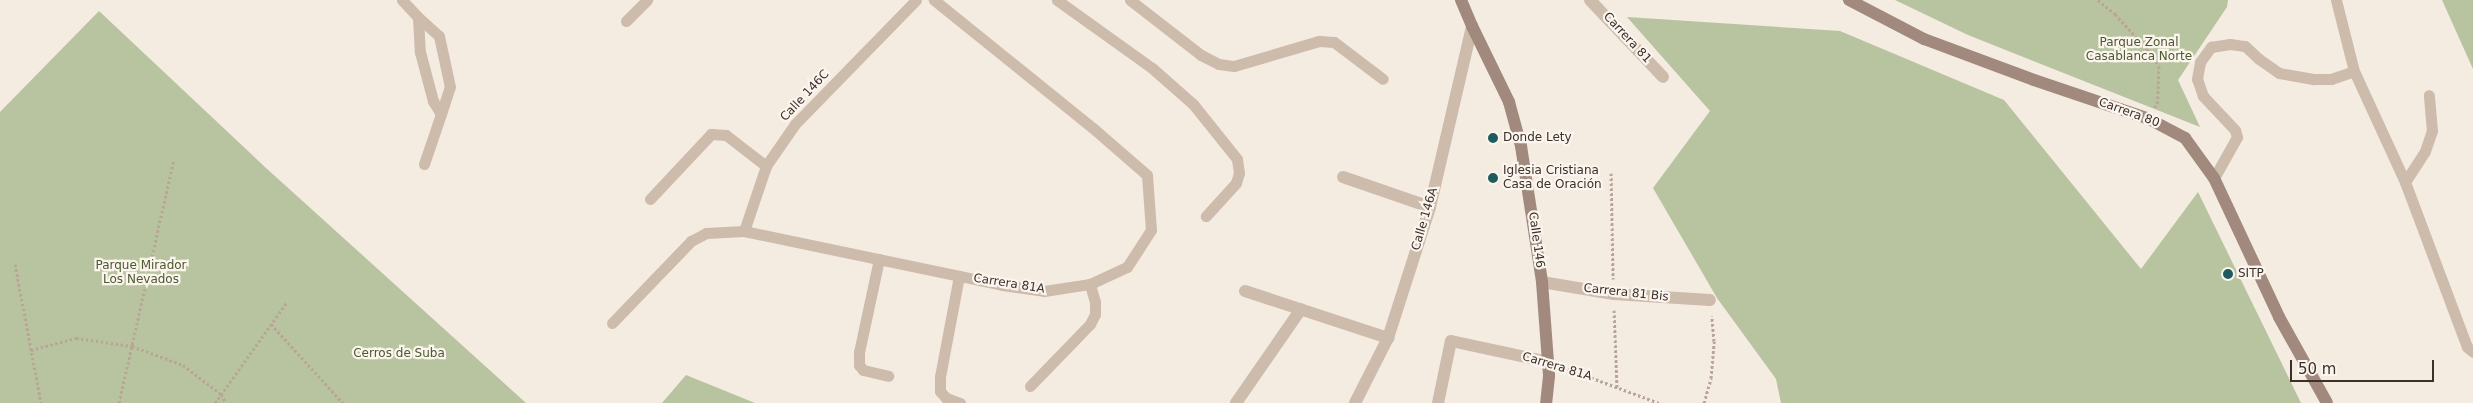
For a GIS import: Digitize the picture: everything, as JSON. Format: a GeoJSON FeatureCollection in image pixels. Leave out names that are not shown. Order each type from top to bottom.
{"type":"FeatureCollection","features":[{"type":"Feature","properties":{"kind":"street","name":"Calle 146"},"geometry":{"type":"LineString","coordinates":[[1462,0],[1472,26],[1512,111],[1521,146],[1542,282],[1548,362],[1546,403]]}},
{"type":"Feature","properties":{"kind":"street","name":"Carrera 81"},"geometry":{"type":"LineString","coordinates":[[1590,0],[1663,77]]}},
{"type":"Feature","properties":{"kind":"street","name":"Carrera 80"},"geometry":{"type":"LineString","coordinates":[[1850,0],[1924,39],[2034,80],[2149,119],[2185,138],[2214,178],[2279,316],[2327,403]]}},
{"type":"Feature","properties":{"kind":"street","name":"Calle 146A"},"geometry":{"type":"LineString","coordinates":[[1355,403],[1388,338],[1430,207],[1472,26]]}},
{"type":"Feature","properties":{"kind":"street"},"geometry":{"type":"LineString","coordinates":[[1343,177],[1430,207]]}},
{"type":"Feature","properties":{"kind":"street","name":"Carrera 81 Bis"},"geometry":{"type":"LineString","coordinates":[[1542,282],[1614,294],[1710,300]]}},
{"type":"Feature","properties":{"kind":"street"},"geometry":{"type":"LineString","coordinates":[[1245,291],[1388,338]]}},
{"type":"Feature","properties":{"kind":"street"},"geometry":{"type":"LineString","coordinates":[[1236,403],[1301,309]]}},
{"type":"Feature","properties":{"kind":"street","name":"Carrera 81A"},"geometry":{"type":"LineString","coordinates":[[1438,403],[1452,340],[1548,362]]}},
{"type":"Feature","properties":{"kind":"lane"},"geometry":{"type":"LineString","coordinates":[[402,0],[439,36],[450,87],[424,164]]}},
{"type":"Feature","properties":{"kind":"lane"},"geometry":{"type":"LineString","coordinates":[[626,21],[647,0]]}},
{"type":"Feature","properties":{"kind":"lane","name":"Calle 146C"},"geometry":{"type":"LineString","coordinates":[[744,231],[766,166],[795,124],[916,0]]}},
{"type":"Feature","properties":{"kind":"lane","name":"Carrera 81A"},"geometry":{"type":"LineString","coordinates":[[612,323],[691,241],[706,233],[744,231],[959,276],[1044,291],[1090,284],[1127,267],[1151,230],[1147,175],[1094,129],[934,0]]}},
{"type":"Feature","properties":{"kind":"lane"},"geometry":{"type":"LineString","coordinates":[[1057,0],[1152,68],[1193,104],[1237,158],[1239,173],[1236,183],[1206,216]]}},
{"type":"Feature","properties":{"kind":"lane"},"geometry":{"type":"LineString","coordinates":[[1130,0],[1201,55],[1220,64],[1234,66],[1319,41],[1334,42],[1383,79]]}},
{"type":"Feature","properties":{"kind":"lane"},"geometry":{"type":"LineString","coordinates":[[2336,0],[2354,71],[2405,182],[2466,346],[2473,352]]}},
{"type":"Feature","properties":{"kind":"lane"},"geometry":{"type":"LineString","coordinates":[[418,17],[420,52],[433,101],[441,114]]}},
{"type":"Feature","properties":{"kind":"lane"},"geometry":{"type":"LineString","coordinates":[[2214,178],[2236,137],[2235,130],[2203,96],[2197,79],[2200,62],[2211,47],[2230,44],[2245,46],[2279,73],[2314,79],[2331,79],[2354,71]]}},
{"type":"Feature","properties":{"kind":"lane"},"geometry":{"type":"LineString","coordinates":[[2405,182],[2425,151],[2432,131],[2429,95]]}},
{"type":"Feature","properties":{"kind":"lane"},"geometry":{"type":"LineString","coordinates":[[650,199],[711,134],[726,135],[766,166]]}},
{"type":"Feature","properties":{"kind":"lane"},"geometry":{"type":"LineString","coordinates":[[879,259],[859,352],[859,365],[863,370],[888,376]]}},
{"type":"Feature","properties":{"kind":"lane"},"geometry":{"type":"LineString","coordinates":[[959,276],[940,377],[940,391],[946,398],[960,403]]}},
{"type":"Feature","properties":{"kind":"lane"},"geometry":{"type":"LineString","coordinates":[[1030,386],[1090,324],[1095,314],[1095,302],[1090,284]]}},
{"type":"Feature","properties":{"kind":"path"},"geometry":{"type":"LineString","coordinates":[[2098,0],[2115,14],[2147,49],[2159,66],[2158,101],[2149,119]]}},
{"type":"Feature","properties":{"kind":"path"},"geometry":{"type":"LineString","coordinates":[[119,403],[174,159]]}},
{"type":"Feature","properties":{"kind":"path"},"geometry":{"type":"LineString","coordinates":[[15,264],[41,403]]}},
{"type":"Feature","properties":{"kind":"path"},"geometry":{"type":"LineString","coordinates":[[1704,403],[1711,378],[1714,342],[1710,300]]}},
{"type":"Feature","properties":{"kind":"path"},"geometry":{"type":"LineString","coordinates":[[215,403],[287,302]]}},
{"type":"Feature","properties":{"kind":"path"},"geometry":{"type":"LineString","coordinates":[[271,324],[343,403]]}},
{"type":"Feature","properties":{"kind":"path"},"geometry":{"type":"LineString","coordinates":[[31,350],[76,338],[132,346],[183,365],[221,394],[226,403]]}},
{"type":"Feature","properties":{"kind":"path","name":"Carrera 81A"},"geometry":{"type":"LineString","coordinates":[[1548,362],[1659,403]]}},
{"type":"Feature","properties":{"kind":"green space","name":"Parque Zonal Casablanca Norte"},"geometry":{"type":"Polygon","coordinates":[[[1895,0],[2228,0],[2227,7],[2178,80],[2200,127],[1968,35],[1895,0]]]}},
{"type":"Feature","properties":{"kind":"green space"},"geometry":{"type":"Polygon","coordinates":[[[2442,0],[2473,0],[2473,69],[2442,0]]]}},
{"type":"Feature","properties":{"kind":"green space","name":"Parque Mirador Los Nevados"},"geometry":{"type":"Polygon","coordinates":[[[99,11],[266,168],[526,403],[0,403],[0,112],[99,11]]]}},
{"type":"Feature","properties":{"kind":"green space"},"geometry":{"type":"Polygon","coordinates":[[[1627,17],[1840,31],[2004,100],[2141,269],[2198,192],[2301,403],[1781,403],[1776,379],[1717,298],[1653,188],[1710,111],[1627,17]]]}},
{"type":"Feature","properties":{"kind":"green space"},"geometry":{"type":"Polygon","coordinates":[[[686,375],[755,403],[662,403],[686,375]]]}},
{"type":"Feature","properties":{"kind":"place","name":"Donde Lety"},"geometry":{"type":"Point","coordinates":[1493,138]}},
{"type":"Feature","properties":{"kind":"place","name":"Iglesia Cristiana Casa de Oración"},"geometry":{"type":"Point","coordinates":[1493,178]}},
{"type":"Feature","properties":{"kind":"place","name":"SITP"},"geometry":{"type":"Point","coordinates":[2228,274]}},
{"type":"Feature","properties":{"kind":"park label","name":"Cerros de Suba"},"geometry":{"type":"Point","coordinates":[399,354]}}]}
